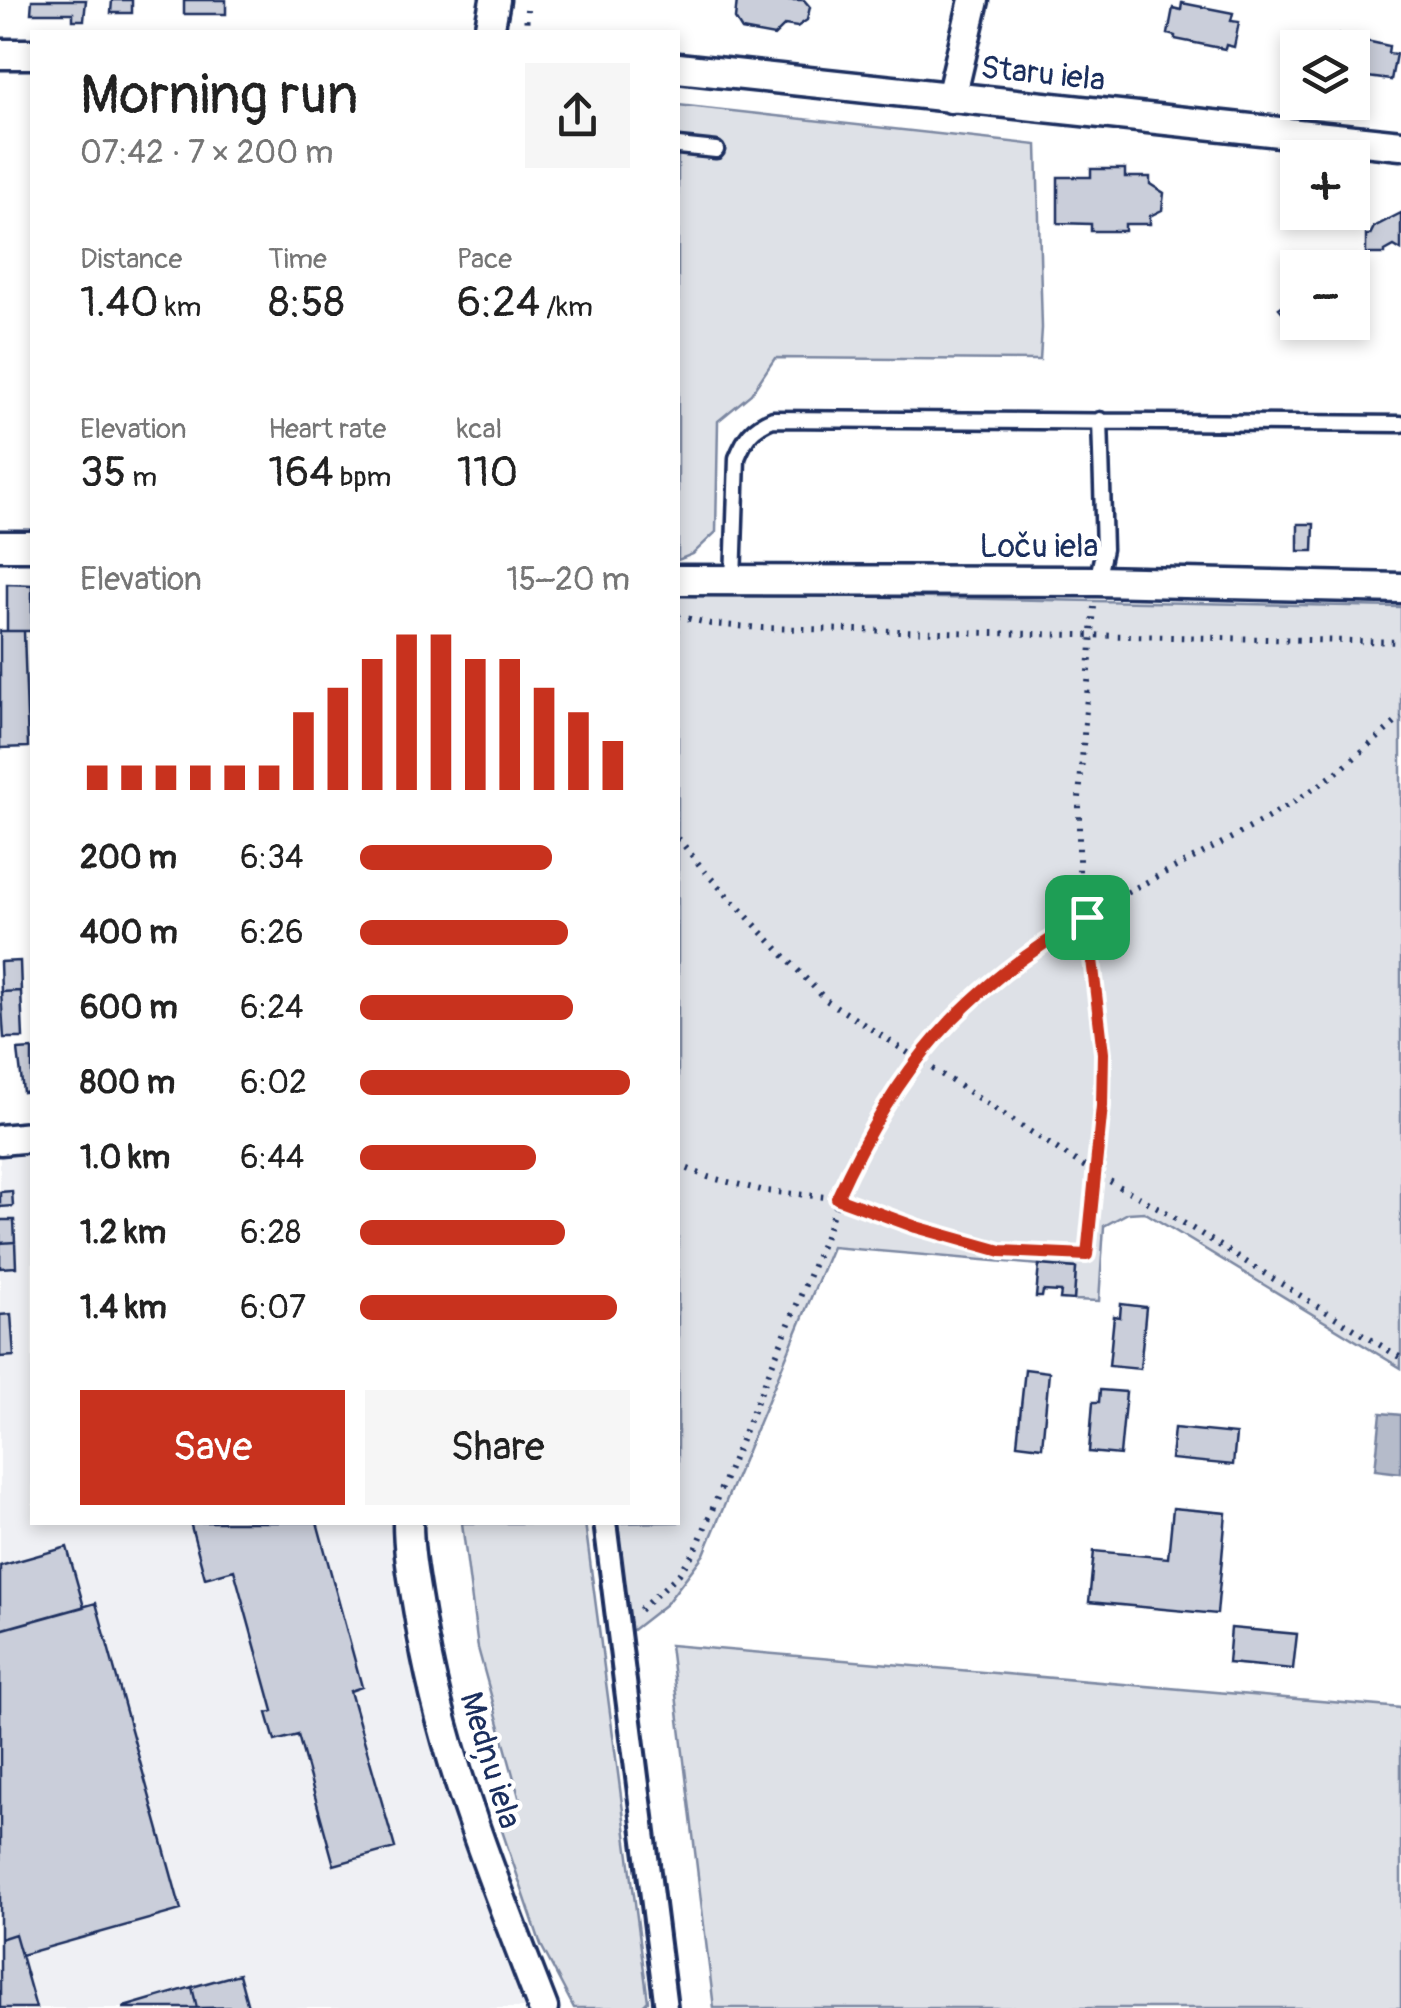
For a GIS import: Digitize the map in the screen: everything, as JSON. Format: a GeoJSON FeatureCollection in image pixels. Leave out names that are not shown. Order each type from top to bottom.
{"type":"FeatureCollection","features":[{"type":"Feature","properties":{"kind":"street"},"geometry":{"type":"LineString","coordinates":[[489,30],[495,0]]}},
{"type":"Feature","properties":{"kind":"street"},"geometry":{"type":"LineString","coordinates":[[951,98],[974,0]]}},
{"type":"Feature","properties":{"kind":"street"},"geometry":{"type":"LineString","coordinates":[[0,54],[30,54]]}},
{"type":"Feature","properties":{"kind":"street","name":"Staru iela"},"geometry":{"type":"LineString","coordinates":[[680,68],[1401,145]]}},
{"type":"Feature","properties":{"kind":"street"},"geometry":{"type":"LineString","coordinates":[[0,546],[30,546]]}},
{"type":"Feature","properties":{"kind":"street","name":"Loču iela"},"geometry":{"type":"LineString","coordinates":[[680,580],[1097,581],[1401,588]]}},
{"type":"Feature","properties":{"kind":"street"},"geometry":{"type":"LineString","coordinates":[[0,1140],[30,1137]]}},
{"type":"Feature","properties":{"kind":"street","name":"Medņu iela"},"geometry":{"type":"LineString","coordinates":[[408,1525],[426,1659],[456,1776],[543,2008]]}},
{"type":"Feature","properties":{"kind":"street"},"geometry":{"type":"LineString","coordinates":[[605,1525],[666,2008]]}},
{"type":"Feature","properties":{"kind":"lane"},"geometry":{"type":"LineString","coordinates":[[680,146],[716,150]]}},
{"type":"Feature","properties":{"kind":"lane"},"geometry":{"type":"LineString","coordinates":[[733,582],[737,458],[744,440],[757,426],[773,420],[1401,424]]}},
{"type":"Feature","properties":{"kind":"lane"},"geometry":{"type":"LineString","coordinates":[[1097,581],[1104,550],[1100,420]]}},
{"type":"Feature","properties":{"kind":"path"},"geometry":{"type":"LineString","coordinates":[[680,1166],[765,1191],[837,1198],[916,1227],[1001,1251],[1087,1255],[1102,1106],[1103,1053],[1087,917],[1078,888],[1079,798],[1097,581]]}},
{"type":"Feature","properties":{"kind":"path"},"geometry":{"type":"LineString","coordinates":[[680,616],[710,624],[761,628],[1401,642]]}},
{"type":"Feature","properties":{"kind":"path"},"geometry":{"type":"LineString","coordinates":[[618,1630],[679,1574],[696,1550],[824,1239],[837,1198],[860,1148],[916,1059],[988,984],[1034,947],[1313,790],[1401,718]]}},
{"type":"Feature","properties":{"kind":"path"},"geometry":{"type":"LineString","coordinates":[[680,840],[826,1000],[1093,1172],[1162,1209],[1401,1358]]}},
{"type":"Feature","properties":{"kind":"shaded area"},"geometry":{"type":"Polygon","coordinates":[[[680,105],[1037,145],[1040,360],[775,358],[751,394],[718,421],[716,532],[693,554],[680,559],[680,105]]]}},
{"type":"Feature","properties":{"kind":"shaded area"},"geometry":{"type":"Polygon","coordinates":[[[680,593],[1401,607],[1401,1368],[1144,1212],[1128,1213],[1104,1226],[1099,1301],[1074,1300],[1076,1268],[832,1247],[704,1554],[666,1604],[629,1633],[616,1525],[680,1525],[680,593]]]}},
{"type":"Feature","properties":{"kind":"shaded area"},"geometry":{"type":"Polygon","coordinates":[[[30,1154],[30,1525],[394,1525],[403,1638],[438,1756],[536,2008],[0,2008],[0,1156],[30,1154]]]}},
{"type":"Feature","properties":{"kind":"shaded area"},"geometry":{"type":"Polygon","coordinates":[[[462,1525],[585,1525],[648,2001],[641,2008],[574,2008],[541,1945],[496,1813],[521,1804],[478,1648],[462,1525]]]}},
{"type":"Feature","properties":{"kind":"shaded area"},"geometry":{"type":"Polygon","coordinates":[[[670,1645],[1401,1708],[1401,2008],[714,2008],[670,1645]]]}},
{"type":"Feature","properties":{"kind":"water"},"geometry":{"type":"Polygon","coordinates":[[[1381,1413],[1401,1415],[1401,1473],[1375,1470],[1381,1413]]]}},
{"type":"Feature","properties":{"kind":"building"},"geometry":{"type":"Polygon","coordinates":[[[32,0],[86,0],[84,20],[73,20],[73,13],[31,13],[32,0]]]}},
{"type":"Feature","properties":{"kind":"building"},"geometry":{"type":"Polygon","coordinates":[[[112,0],[132,0],[132,13],[111,13],[112,0]]]}},
{"type":"Feature","properties":{"kind":"building"},"geometry":{"type":"Polygon","coordinates":[[[184,0],[226,0],[226,14],[184,14],[184,0]]]}},
{"type":"Feature","properties":{"kind":"building"},"geometry":{"type":"Polygon","coordinates":[[[737,0],[804,0],[810,7],[807,20],[797,27],[785,25],[774,36],[742,30],[735,19],[737,0]]]}},
{"type":"Feature","properties":{"kind":"building"},"geometry":{"type":"Polygon","coordinates":[[[1182,3],[1233,13],[1231,21],[1239,22],[1234,47],[1226,45],[1225,49],[1175,39],[1168,34],[1173,8],[1181,10],[1182,3]]]}},
{"type":"Feature","properties":{"kind":"building"},"geometry":{"type":"Polygon","coordinates":[[[1370,42],[1389,46],[1388,53],[1396,54],[1391,80],[1370,77],[1370,42]]]}},
{"type":"Feature","properties":{"kind":"building"},"geometry":{"type":"Polygon","coordinates":[[[1091,169],[1125,169],[1125,177],[1150,177],[1150,184],[1164,193],[1162,210],[1150,216],[1150,224],[1125,224],[1125,231],[1091,231],[1091,224],[1058,223],[1058,177],[1091,177],[1091,169]]]}},
{"type":"Feature","properties":{"kind":"building"},"geometry":{"type":"Polygon","coordinates":[[[1401,213],[1401,250],[1394,246],[1385,254],[1370,254],[1366,250],[1366,235],[1401,213]]]}},
{"type":"Feature","properties":{"kind":"building"},"geometry":{"type":"Polygon","coordinates":[[[1298,524],[1314,524],[1313,551],[1298,551],[1298,524]]]}},
{"type":"Feature","properties":{"kind":"building"},"geometry":{"type":"Polygon","coordinates":[[[7,584],[30,585],[30,631],[7,631],[7,584]]]}},
{"type":"Feature","properties":{"kind":"building"},"geometry":{"type":"Polygon","coordinates":[[[0,631],[24,631],[28,747],[0,748],[0,631]]]}},
{"type":"Feature","properties":{"kind":"building"},"geometry":{"type":"Polygon","coordinates":[[[20,961],[21,991],[1,992],[0,962],[20,961]]]}},
{"type":"Feature","properties":{"kind":"building"},"geometry":{"type":"Polygon","coordinates":[[[21,991],[23,1038],[4,1038],[1,992],[21,991]]]}},
{"type":"Feature","properties":{"kind":"building"},"geometry":{"type":"Polygon","coordinates":[[[30,1049],[30,1091],[23,1092],[18,1050],[30,1049]]]}},
{"type":"Feature","properties":{"kind":"building"},"geometry":{"type":"Polygon","coordinates":[[[12,1191],[13,1206],[0,1207],[0,1192],[12,1191]]]}},
{"type":"Feature","properties":{"kind":"building"},"geometry":{"type":"Polygon","coordinates":[[[0,1220],[14,1220],[15,1242],[0,1243],[0,1220]]]}},
{"type":"Feature","properties":{"kind":"building"},"geometry":{"type":"Polygon","coordinates":[[[15,1242],[16,1267],[0,1268],[0,1243],[15,1242]]]}},
{"type":"Feature","properties":{"kind":"building"},"geometry":{"type":"Polygon","coordinates":[[[1039,1265],[1076,1268],[1074,1300],[1060,1299],[1061,1292],[1043,1291],[1042,1297],[1036,1297],[1039,1265]]]}},
{"type":"Feature","properties":{"kind":"building"},"geometry":{"type":"Polygon","coordinates":[[[1121,1304],[1146,1307],[1140,1369],[1109,1366],[1114,1316],[1120,1317],[1121,1304]]]}},
{"type":"Feature","properties":{"kind":"building"},"geometry":{"type":"Polygon","coordinates":[[[11,1314],[14,1356],[0,1357],[0,1315],[11,1314]]]}},
{"type":"Feature","properties":{"kind":"building"},"geometry":{"type":"Polygon","coordinates":[[[1025,1369],[1049,1372],[1042,1447],[1017,1444],[1025,1369]]]}},
{"type":"Feature","properties":{"kind":"building"},"geometry":{"type":"Polygon","coordinates":[[[1100,1390],[1126,1392],[1120,1455],[1089,1452],[1093,1402],[1099,1402],[1100,1390]]]}},
{"type":"Feature","properties":{"kind":"building"},"geometry":{"type":"Polygon","coordinates":[[[1174,1428],[1236,1434],[1233,1465],[1171,1459],[1174,1428]]]}},
{"type":"Feature","properties":{"kind":"building"},"geometry":{"type":"Polygon","coordinates":[[[1173,1508],[1226,1513],[1217,1614],[1089,1602],[1094,1551],[1168,1558],[1173,1508]]]}},
{"type":"Feature","properties":{"kind":"building"},"geometry":{"type":"Polygon","coordinates":[[[191,1525],[318,1525],[362,1687],[350,1691],[395,1848],[334,1865],[298,1735],[275,1741],[267,1713],[273,1711],[234,1570],[205,1578],[191,1525]]]}},
{"type":"Feature","properties":{"kind":"building"},"geometry":{"type":"Polygon","coordinates":[[[67,1547],[84,1607],[0,1630],[0,1566],[67,1547]]]}},
{"type":"Feature","properties":{"kind":"building"},"geometry":{"type":"Polygon","coordinates":[[[96,1603],[181,1910],[21,1955],[15,1934],[0,1939],[0,1630],[96,1603]]]}},
{"type":"Feature","properties":{"kind":"building"},"geometry":{"type":"Polygon","coordinates":[[[1231,1628],[1297,1634],[1293,1669],[1228,1663],[1231,1628]]]}},
{"type":"Feature","properties":{"kind":"building"},"geometry":{"type":"Polygon","coordinates":[[[15,1934],[36,2008],[0,2008],[0,1939],[15,1934]]]}},
{"type":"Feature","properties":{"kind":"building"},"geometry":{"type":"Polygon","coordinates":[[[239,1974],[248,2007],[197,2008],[192,1987],[239,1974]]]}},
{"type":"Feature","properties":{"kind":"building"},"geometry":{"type":"Polygon","coordinates":[[[192,1987],[197,2008],[124,2008],[124,2007],[192,1987]]]}},
{"type":"Feature","properties":{"kind":"route"},"geometry":{"type":"LineString","coordinates":[[1087,917],[1103,1053],[1102,1106],[1087,1255],[1001,1251],[916,1227],[837,1198],[860,1148],[916,1059],[947,1023],[1034,947],[1087,917]]}}]}
